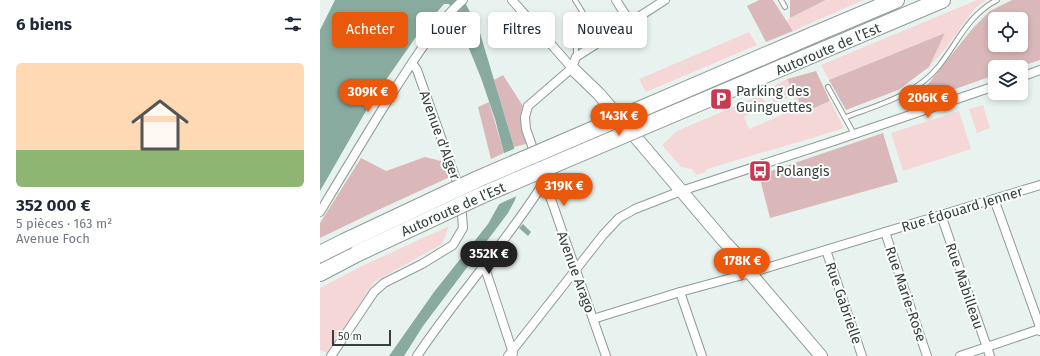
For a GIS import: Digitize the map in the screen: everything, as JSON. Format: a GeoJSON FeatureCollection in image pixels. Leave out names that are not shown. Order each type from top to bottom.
{"type":"FeatureCollection","features":[{"type":"Feature","properties":{"kind":"highway","name":"Autoroute de l’Est"},"geometry":{"type":"LineString","coordinates":[[320,254],[478,179],[896,0]]}},
{"type":"Feature","properties":{"kind":"highway","name":"Autoroute de l’Est"},"geometry":{"type":"LineString","coordinates":[[320,273],[358,253],[482,195],[942,0]]}},
{"type":"Feature","properties":{"kind":"street"},"geometry":{"type":"LineString","coordinates":[[320,212],[372,125],[412,63],[450,12],[463,0]]}},
{"type":"Feature","properties":{"kind":"street"},"geometry":{"type":"LineString","coordinates":[[512,0],[572,68],[598,94],[738,256],[821,356]]}},
{"type":"Feature","properties":{"kind":"street"},"geometry":{"type":"LineString","coordinates":[[616,0],[624,12]]}},
{"type":"Feature","properties":{"kind":"street"},"geometry":{"type":"LineString","coordinates":[[646,12],[665,0]]}},
{"type":"Feature","properties":{"kind":"street"},"geometry":{"type":"LineString","coordinates":[[572,68],[576,57],[590,48]]}},
{"type":"Feature","properties":{"kind":"street","name":"Avenue d'Alger"},"geometry":{"type":"LineString","coordinates":[[332,356],[374,292],[384,283],[422,264],[453,245],[463,228],[458,185],[417,70],[412,63]]}},
{"type":"Feature","properties":{"kind":"street","name":"Avenue Arago"},"geometry":{"type":"LineString","coordinates":[[572,68],[528,106],[525,117],[526,129],[606,356]]}},
{"type":"Feature","properties":{"kind":"street"},"geometry":{"type":"LineString","coordinates":[[1028,74],[1040,70]]}},
{"type":"Feature","properties":{"kind":"street"},"geometry":{"type":"LineString","coordinates":[[511,354],[575,269],[619,218],[635,208],[681,191],[988,88]]}},
{"type":"Feature","properties":{"kind":"street"},"geometry":{"type":"LineString","coordinates":[[417,356],[484,264],[507,237],[544,182]]}},
{"type":"Feature","properties":{"kind":"street","name":"Rue Édouard Jenner"},"geometry":{"type":"LineString","coordinates":[[593,319],[1040,186]]}},
{"type":"Feature","properties":{"kind":"street"},"geometry":{"type":"LineString","coordinates":[[960,356],[1040,330],[994,199]]}},
{"type":"Feature","properties":{"kind":"street","name":"Rue Mabilleau"},"geometry":{"type":"LineString","coordinates":[[941,215],[990,356]]}},
{"type":"Feature","properties":{"kind":"street","name":"Rue Marie-Rose"},"geometry":{"type":"LineString","coordinates":[[884,232],[927,356]]}},
{"type":"Feature","properties":{"kind":"street","name":"Rue Gabrielle"},"geometry":{"type":"LineString","coordinates":[[826,250],[862,356]]}},
{"type":"Feature","properties":{"kind":"street"},"geometry":{"type":"LineString","coordinates":[[484,264],[511,354]]}},
{"type":"Feature","properties":{"kind":"street"},"geometry":{"type":"LineString","coordinates":[[680,292],[702,356]]}},
{"type":"Feature","properties":{"kind":"lane"},"geometry":{"type":"LineString","coordinates":[[575,0],[596,34],[576,47],[576,57]]}},
{"type":"Feature","properties":{"kind":"lane"},"geometry":{"type":"LineString","coordinates":[[782,0],[785,7]]}},
{"type":"Feature","properties":{"kind":"lane"},"geometry":{"type":"LineString","coordinates":[[846,118],[899,96],[926,79],[938,67],[970,21],[981,10],[997,0]]}},
{"type":"Feature","properties":{"kind":"lane"},"geometry":{"type":"LineString","coordinates":[[828,87],[854,134]]}},
{"type":"Feature","properties":{"kind":"shaded area"},"geometry":{"type":"Polygon","coordinates":[[[335,0],[464,0],[470,12],[453,12],[449,4],[444,4],[437,12],[416,12],[416,37],[374,97],[320,191],[320,30],[335,0]]]}},
{"type":"Feature","properties":{"kind":"shaded area"},"geometry":{"type":"Polygon","coordinates":[[[759,0],[773,0],[793,31],[766,42],[747,6],[759,0]]]}},
{"type":"Feature","properties":{"kind":"shaded area"},"geometry":{"type":"Polygon","coordinates":[[[790,0],[826,0],[790,18],[790,0]]]}},
{"type":"Feature","properties":{"kind":"shaded area"},"geometry":{"type":"Polygon","coordinates":[[[827,0],[863,0],[793,31],[787,22],[790,18],[827,0]]]}},
{"type":"Feature","properties":{"kind":"shaded area"},"geometry":{"type":"Polygon","coordinates":[[[977,0],[986,0],[975,8],[945,49],[929,67],[945,33],[829,80],[821,65],[977,0]]]}},
{"type":"Feature","properties":{"kind":"shaded area"},"geometry":{"type":"Polygon","coordinates":[[[1012,0],[1040,0],[1040,60],[1028,64],[1028,60],[988,60],[988,77],[912,104],[973,28],[988,13],[988,52],[1028,52],[1028,12],[989,12],[1012,0]]]}},
{"type":"Feature","properties":{"kind":"shaded area"},"geometry":{"type":"Polygon","coordinates":[[[749,32],[757,45],[646,92],[639,79],[749,32]]]}},
{"type":"Feature","properties":{"kind":"shaded area"},"geometry":{"type":"Polygon","coordinates":[[[480,33],[514,147],[518,189],[515,200],[508,213],[423,326],[404,356],[389,356],[434,292],[488,224],[506,192],[504,153],[495,119],[469,48],[480,48],[480,33]]]}},
{"type":"Feature","properties":{"kind":"shaded area"},"geometry":{"type":"Polygon","coordinates":[[[945,33],[929,67],[898,90],[846,110],[829,80],[945,33]]]}},
{"type":"Feature","properties":{"kind":"shaded area"},"geometry":{"type":"Polygon","coordinates":[[[816,71],[830,101],[805,112],[787,79],[816,71]]]}},
{"type":"Feature","properties":{"kind":"shaded area"},"geometry":{"type":"Polygon","coordinates":[[[503,75],[523,106],[520,117],[526,144],[514,147],[494,80],[503,75]]]}},
{"type":"Feature","properties":{"kind":"shaded area"},"geometry":{"type":"Polygon","coordinates":[[[787,79],[805,112],[830,101],[844,128],[705,170],[706,172],[696,175],[692,169],[681,167],[662,145],[677,131],[761,95],[767,106],[744,117],[749,129],[798,108],[793,96],[774,103],[768,89],[787,79]]]}},
{"type":"Feature","properties":{"kind":"shaded area"},"geometry":{"type":"Polygon","coordinates":[[[489,102],[504,153],[491,159],[478,107],[489,102]]]}},
{"type":"Feature","properties":{"kind":"shaded area"},"geometry":{"type":"Polygon","coordinates":[[[983,105],[990,128],[977,133],[969,109],[983,105]]]}},
{"type":"Feature","properties":{"kind":"shaded area"},"geometry":{"type":"Polygon","coordinates":[[[959,111],[971,149],[903,171],[891,133],[959,111]]]}},
{"type":"Feature","properties":{"kind":"shaded area"},"geometry":{"type":"Polygon","coordinates":[[[883,133],[898,182],[770,218],[759,175],[883,133]]]}},
{"type":"Feature","properties":{"kind":"shaded area"},"geometry":{"type":"Polygon","coordinates":[[[425,157],[441,161],[450,177],[320,238],[320,223],[361,158],[386,171],[425,157]]]}},
{"type":"Feature","properties":{"kind":"shaded area"},"geometry":{"type":"Polygon","coordinates":[[[523,224],[531,232],[528,236],[519,228],[523,224]]]}},
{"type":"Feature","properties":{"kind":"shaded area"},"geometry":{"type":"Polygon","coordinates":[[[449,226],[442,244],[374,282],[327,353],[320,350],[320,288],[364,265],[449,226]]]}},
{"type":"Feature","properties":{"kind":"pier"},"geometry":{"type":"Polygon","coordinates":[[[516,148],[520,189],[519,195],[497,205],[504,191],[502,154],[516,148]]]}},
{"type":"Feature","properties":{"kind":"place","name":"Parking des Guinguettes"},"geometry":{"type":"Point","coordinates":[721,99]}},
{"type":"Feature","properties":{"kind":"place","name":"Polangis"},"geometry":{"type":"Point","coordinates":[760,171]}}]}
